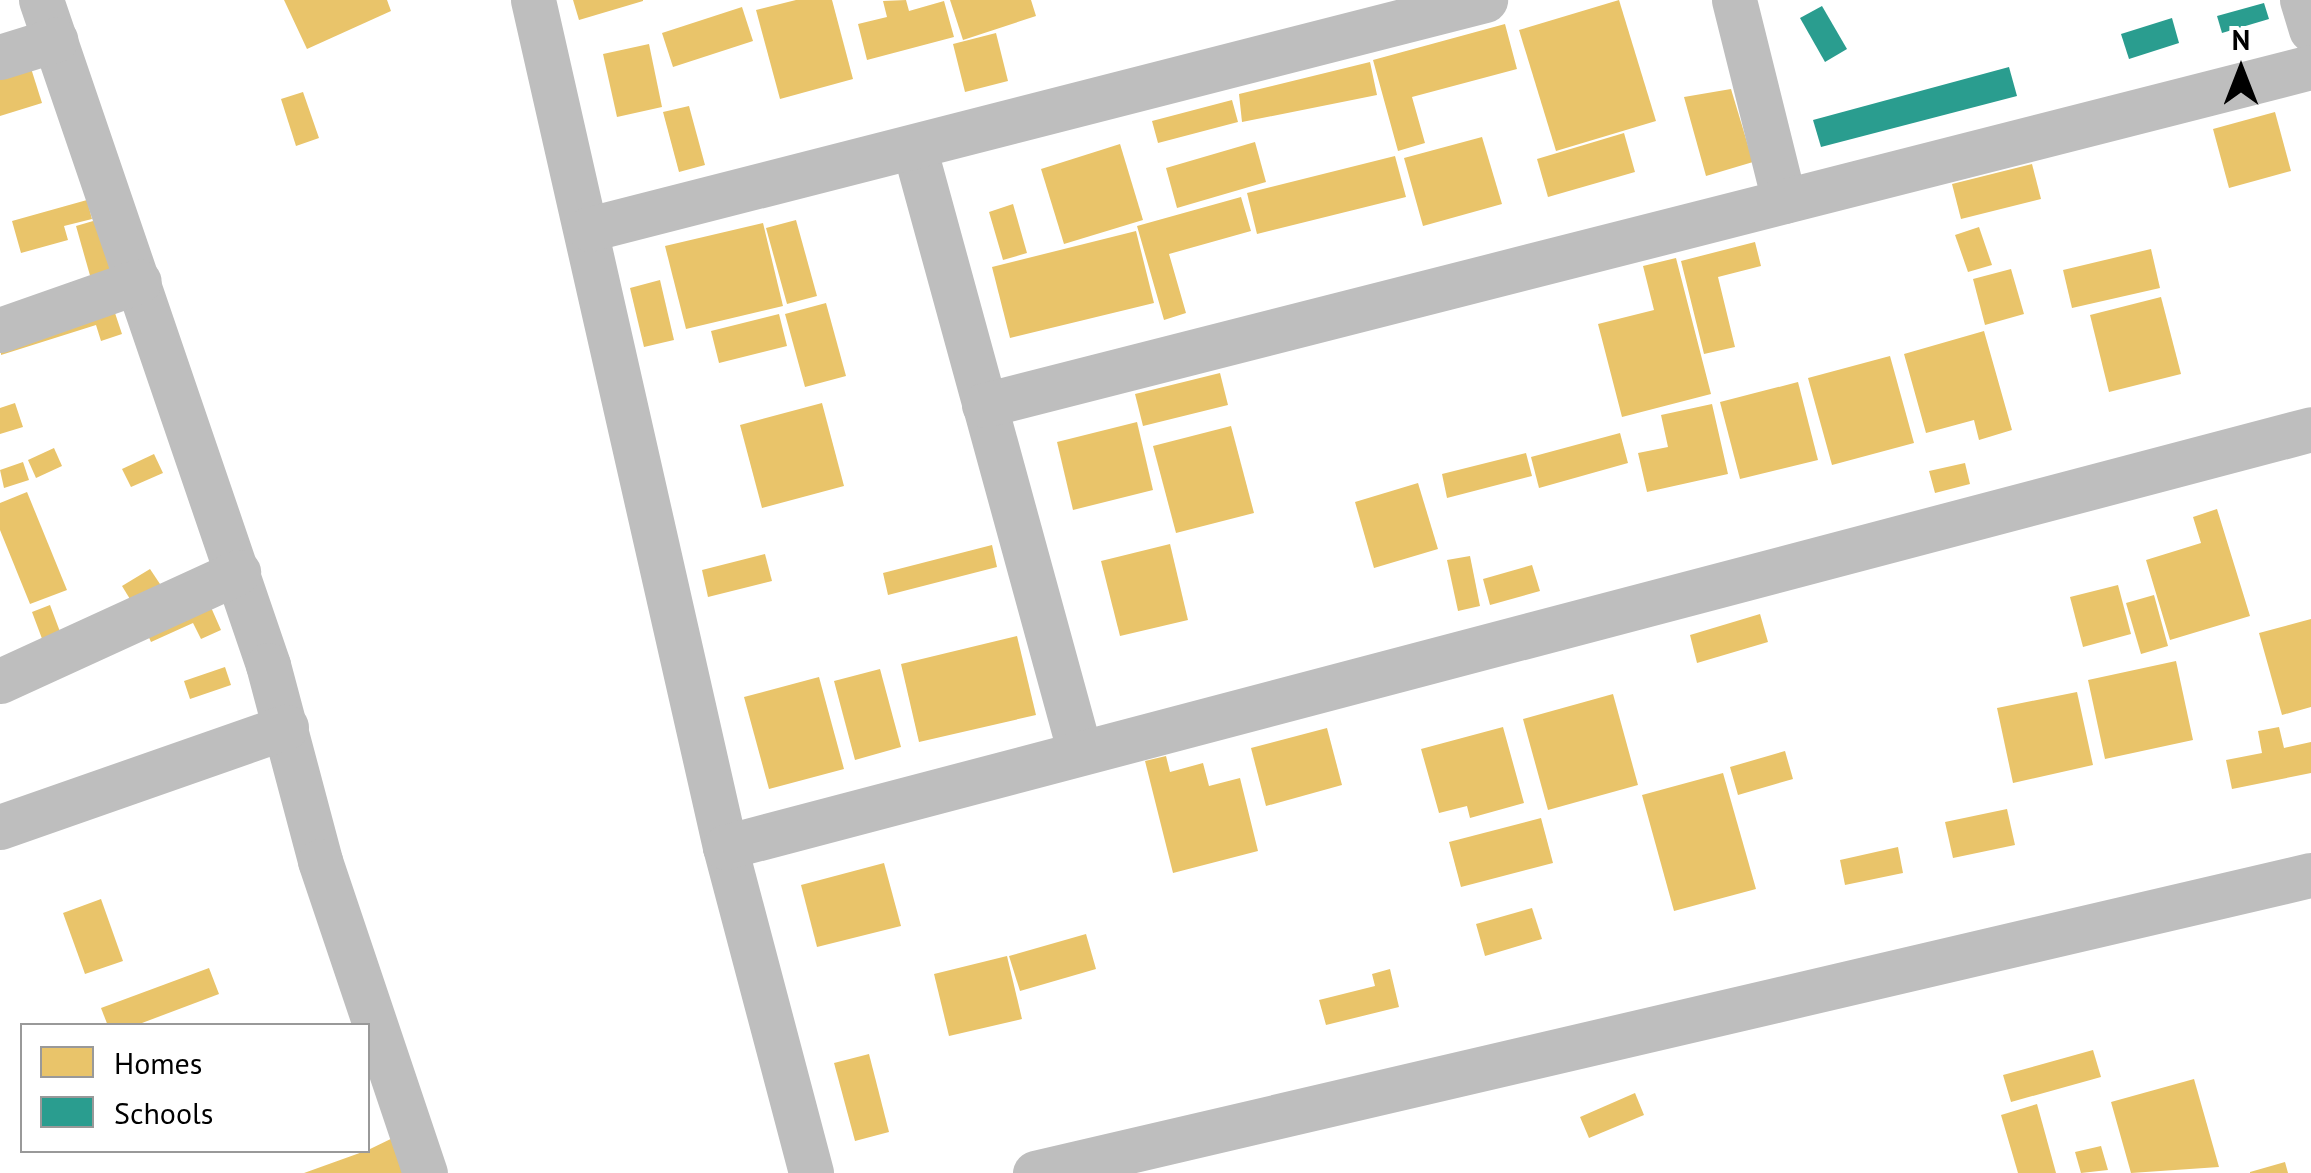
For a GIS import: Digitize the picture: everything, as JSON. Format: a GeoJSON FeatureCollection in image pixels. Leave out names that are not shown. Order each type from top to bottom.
{"type":"FeatureCollection","features":[{"type":"Feature","properties":{"kind":"street"},"geometry":{"type":"LineString","coordinates":[[533,0],[589,230],[725,847],[811,1173]]}},
{"type":"Feature","properties":{"kind":"street"},"geometry":{"type":"LineString","coordinates":[[589,230],[1485,0]]}},
{"type":"Feature","properties":{"kind":"street"},"geometry":{"type":"LineString","coordinates":[[1734,0],[1784,201]]}},
{"type":"Feature","properties":{"kind":"street"},"geometry":{"type":"LineString","coordinates":[[2302,0],[2311,30]]}},
{"type":"Feature","properties":{"kind":"street"},"geometry":{"type":"LineString","coordinates":[[0,57],[48,20],[238,572],[286,727],[320,861],[424,1173]]}},
{"type":"Feature","properties":{"kind":"street"},"geometry":{"type":"LineString","coordinates":[[984,405],[2311,66]]}},
{"type":"Feature","properties":{"kind":"street"},"geometry":{"type":"LineString","coordinates":[[914,147],[1080,753]]}},
{"type":"Feature","properties":{"kind":"street"},"geometry":{"type":"LineString","coordinates":[[0,330],[139,281]]}},
{"type":"Feature","properties":{"kind":"street"},"geometry":{"type":"LineString","coordinates":[[725,847],[2311,429]]}},
{"type":"Feature","properties":{"kind":"street"},"geometry":{"type":"LineString","coordinates":[[0,682],[238,572]]}},
{"type":"Feature","properties":{"kind":"street"},"geometry":{"type":"LineString","coordinates":[[0,826],[286,727]]}},
{"type":"Feature","properties":{"kind":"street"},"geometry":{"type":"LineString","coordinates":[[1034,1173],[2311,874]]}},
{"type":"Feature","properties":{"kind":"building: Homes"},"geometry":{"type":"Polygon","coordinates":[[[284,0],[387,0],[391,11],[307,49],[284,0]]]}},
{"type":"Feature","properties":{"kind":"building: Homes"},"geometry":{"type":"Polygon","coordinates":[[[573,0],[643,0],[643,1],[579,20],[573,0]]]}},
{"type":"Feature","properties":{"kind":"building: Homes"},"geometry":{"type":"Polygon","coordinates":[[[796,0],[832,0],[853,79],[780,99],[756,10],[796,0]]]}},
{"type":"Feature","properties":{"kind":"building: Homes"},"geometry":{"type":"Polygon","coordinates":[[[906,0],[909,11],[944,1],[954,37],[867,60],[858,24],[887,17],[883,1],[906,0]]]}},
{"type":"Feature","properties":{"kind":"building: Homes"},"geometry":{"type":"Polygon","coordinates":[[[950,0],[1031,0],[1036,16],[963,40],[950,0]]]}},
{"type":"Feature","properties":{"kind":"building: Homes"},"geometry":{"type":"Polygon","coordinates":[[[1619,0],[1656,121],[1556,151],[1519,30],[1619,0]]]}},
{"type":"Feature","properties":{"kind":"building: Homes"},"geometry":{"type":"Polygon","coordinates":[[[742,7],[753,41],[673,67],[662,33],[742,7]]]}},
{"type":"Feature","properties":{"kind":"building: Homes"},"geometry":{"type":"Polygon","coordinates":[[[1505,24],[1517,69],[1412,97],[1425,143],[1398,151],[1373,60],[1505,24]]]}},
{"type":"Feature","properties":{"kind":"building: Homes"},"geometry":{"type":"Polygon","coordinates":[[[996,33],[1008,81],[965,92],[953,44],[996,33]]]}},
{"type":"Feature","properties":{"kind":"building: Homes"},"geometry":{"type":"Polygon","coordinates":[[[649,44],[662,107],[617,117],[603,54],[649,44]]]}},
{"type":"Feature","properties":{"kind":"building: Homes"},"geometry":{"type":"Polygon","coordinates":[[[29,62],[42,103],[0,116],[0,70],[29,62]]]}},
{"type":"Feature","properties":{"kind":"building: Homes"},"geometry":{"type":"Polygon","coordinates":[[[1370,62],[1377,95],[1242,122],[1239,94],[1370,62]]]}},
{"type":"Feature","properties":{"kind":"building: Homes"},"geometry":{"type":"Polygon","coordinates":[[[1731,89],[1753,162],[1706,176],[1684,97],[1731,89]]]}},
{"type":"Feature","properties":{"kind":"building: Homes"},"geometry":{"type":"Polygon","coordinates":[[[303,92],[319,138],[296,146],[281,99],[303,92]]]}},
{"type":"Feature","properties":{"kind":"building: Homes"},"geometry":{"type":"Polygon","coordinates":[[[1232,100],[1238,122],[1158,143],[1152,121],[1232,100]]]}},
{"type":"Feature","properties":{"kind":"building: Homes"},"geometry":{"type":"Polygon","coordinates":[[[689,106],[705,165],[679,172],[663,112],[689,106]]]}},
{"type":"Feature","properties":{"kind":"building: Homes"},"geometry":{"type":"Polygon","coordinates":[[[2275,112],[2291,171],[2229,188],[2213,129],[2275,112]]]}},
{"type":"Feature","properties":{"kind":"building: Homes"},"geometry":{"type":"Polygon","coordinates":[[[1624,133],[1635,172],[1548,197],[1537,159],[1624,133]]]}},
{"type":"Feature","properties":{"kind":"building: Homes"},"geometry":{"type":"Polygon","coordinates":[[[1482,137],[1502,204],[1423,226],[1404,158],[1482,137]]]}},
{"type":"Feature","properties":{"kind":"building: Homes"},"geometry":{"type":"Polygon","coordinates":[[[1255,142],[1266,182],[1177,208],[1166,168],[1255,142]]]}},
{"type":"Feature","properties":{"kind":"building: Homes"},"geometry":{"type":"Polygon","coordinates":[[[1120,144],[1143,220],[1064,244],[1041,169],[1120,144]]]}},
{"type":"Feature","properties":{"kind":"building: Homes"},"geometry":{"type":"Polygon","coordinates":[[[1395,156],[1406,197],[1257,234],[1247,193],[1395,156]]]}},
{"type":"Feature","properties":{"kind":"building: Homes"},"geometry":{"type":"Polygon","coordinates":[[[2032,164],[2041,199],[1961,219],[1952,184],[2032,164]]]}},
{"type":"Feature","properties":{"kind":"building: Homes"},"geometry":{"type":"Polygon","coordinates":[[[1241,197],[1251,231],[1169,254],[1186,313],[1164,320],[1137,226],[1241,197]]]}},
{"type":"Feature","properties":{"kind":"building: Homes"},"geometry":{"type":"Polygon","coordinates":[[[87,200],[92,219],[64,226],[68,240],[21,253],[12,221],[87,200]]]}},
{"type":"Feature","properties":{"kind":"building: Homes"},"geometry":{"type":"Polygon","coordinates":[[[1013,204],[1027,253],[1003,260],[989,212],[1013,204]]]}},
{"type":"Feature","properties":{"kind":"building: Homes"},"geometry":{"type":"Polygon","coordinates":[[[100,219],[115,272],[91,279],[76,226],[100,219]]]}},
{"type":"Feature","properties":{"kind":"building: Homes"},"geometry":{"type":"Polygon","coordinates":[[[796,220],[817,296],[787,304],[766,228],[796,220]]]}},
{"type":"Feature","properties":{"kind":"building: Homes"},"geometry":{"type":"Polygon","coordinates":[[[763,223],[783,306],[686,329],[665,246],[763,223]]]}},
{"type":"Feature","properties":{"kind":"building: Homes"},"geometry":{"type":"Polygon","coordinates":[[[1979,227],[1992,265],[1968,272],[1955,235],[1979,227]]]}},
{"type":"Feature","properties":{"kind":"building: Homes"},"geometry":{"type":"Polygon","coordinates":[[[1136,231],[1154,303],[1010,338],[992,267],[1136,231]]]}},
{"type":"Feature","properties":{"kind":"building: Homes"},"geometry":{"type":"Polygon","coordinates":[[[1755,242],[1761,266],[1718,277],[1735,347],[1704,354],[1681,261],[1755,242]]]}},
{"type":"Feature","properties":{"kind":"building: Homes"},"geometry":{"type":"Polygon","coordinates":[[[2151,249],[2160,288],[2072,308],[2063,270],[2151,249]]]}},
{"type":"Feature","properties":{"kind":"building: Homes"},"geometry":{"type":"Polygon","coordinates":[[[1676,258],[1711,394],[1622,417],[1598,324],[1654,310],[1643,266],[1676,258]]]}},
{"type":"Feature","properties":{"kind":"building: Homes"},"geometry":{"type":"Polygon","coordinates":[[[2011,269],[2024,314],[1985,325],[1973,279],[2011,269]]]}},
{"type":"Feature","properties":{"kind":"building: Homes"},"geometry":{"type":"Polygon","coordinates":[[[660,280],[674,340],[644,347],[630,288],[660,280]]]}},
{"type":"Feature","properties":{"kind":"building: Homes"},"geometry":{"type":"Polygon","coordinates":[[[2161,297],[2181,374],[2109,392],[2090,315],[2161,297]]]}},
{"type":"Feature","properties":{"kind":"building: Homes"},"geometry":{"type":"Polygon","coordinates":[[[111,301],[122,334],[101,341],[96,325],[1,355],[0,336],[111,301]]]}},
{"type":"Feature","properties":{"kind":"building: Homes"},"geometry":{"type":"Polygon","coordinates":[[[826,303],[846,376],[805,387],[785,314],[826,303]]]}},
{"type":"Feature","properties":{"kind":"building: Homes"},"geometry":{"type":"Polygon","coordinates":[[[779,314],[787,346],[719,363],[711,331],[779,314]]]}},
{"type":"Feature","properties":{"kind":"building: Homes"},"geometry":{"type":"Polygon","coordinates":[[[1984,331],[2012,430],[1979,440],[1974,420],[1926,433],[1904,354],[1984,331]]]}},
{"type":"Feature","properties":{"kind":"building: Homes"},"geometry":{"type":"Polygon","coordinates":[[[1890,356],[1914,443],[1832,465],[1808,378],[1890,356]]]}},
{"type":"Feature","properties":{"kind":"building: Homes"},"geometry":{"type":"Polygon","coordinates":[[[1220,373],[1228,405],[1143,426],[1135,394],[1220,373]]]}},
{"type":"Feature","properties":{"kind":"building: Homes"},"geometry":{"type":"Polygon","coordinates":[[[1798,382],[1818,460],[1740,479],[1720,402],[1798,382]]]}},
{"type":"Feature","properties":{"kind":"building: Homes"},"geometry":{"type":"Polygon","coordinates":[[[15,403],[23,427],[0,434],[0,408],[15,403]]]}},
{"type":"Feature","properties":{"kind":"building: Homes"},"geometry":{"type":"Polygon","coordinates":[[[822,403],[844,486],[762,508],[740,425],[822,403]]]}},
{"type":"Feature","properties":{"kind":"building: Homes"},"geometry":{"type":"Polygon","coordinates":[[[1712,404],[1728,474],[1647,492],[1638,453],[1668,447],[1661,415],[1712,404]]]}},
{"type":"Feature","properties":{"kind":"building: Homes"},"geometry":{"type":"Polygon","coordinates":[[[1137,422],[1153,490],[1073,510],[1057,442],[1137,422]]]}},
{"type":"Feature","properties":{"kind":"building: Homes"},"geometry":{"type":"Polygon","coordinates":[[[1231,426],[1254,513],[1176,533],[1153,446],[1231,426]]]}},
{"type":"Feature","properties":{"kind":"building: Homes"},"geometry":{"type":"Polygon","coordinates":[[[1620,433],[1628,463],[1539,488],[1531,457],[1620,433]]]}},
{"type":"Feature","properties":{"kind":"building: Homes"},"geometry":{"type":"Polygon","coordinates":[[[54,448],[62,466],[36,478],[28,460],[54,448]]]}},
{"type":"Feature","properties":{"kind":"building: Homes"},"geometry":{"type":"Polygon","coordinates":[[[1526,453],[1532,476],[1447,498],[1442,474],[1526,453]]]}},
{"type":"Feature","properties":{"kind":"building: Homes"},"geometry":{"type":"Polygon","coordinates":[[[154,454],[163,473],[131,487],[122,469],[154,454]]]}},
{"type":"Feature","properties":{"kind":"building: Homes"},"geometry":{"type":"Polygon","coordinates":[[[23,462],[29,480],[4,488],[0,470],[23,462]]]}},
{"type":"Feature","properties":{"kind":"building: Homes"},"geometry":{"type":"Polygon","coordinates":[[[1965,463],[1970,484],[1935,493],[1929,471],[1965,463]]]}},
{"type":"Feature","properties":{"kind":"building: Homes"},"geometry":{"type":"Polygon","coordinates":[[[1418,483],[1438,549],[1374,568],[1355,502],[1418,483]]]}},
{"type":"Feature","properties":{"kind":"building: Homes"},"geometry":{"type":"Polygon","coordinates":[[[27,492],[67,590],[30,604],[0,530],[0,503],[27,492]]]}},
{"type":"Feature","properties":{"kind":"building: Homes"},"geometry":{"type":"Polygon","coordinates":[[[2217,509],[2250,616],[2170,640],[2146,560],[2201,543],[2193,517],[2217,509]]]}},
{"type":"Feature","properties":{"kind":"building: Homes"},"geometry":{"type":"Polygon","coordinates":[[[1170,544],[1188,620],[1120,636],[1101,561],[1170,544]]]}},
{"type":"Feature","properties":{"kind":"building: Homes"},"geometry":{"type":"Polygon","coordinates":[[[992,545],[997,567],[888,595],[883,573],[992,545]]]}},
{"type":"Feature","properties":{"kind":"building: Homes"},"geometry":{"type":"Polygon","coordinates":[[[765,554],[772,581],[708,597],[702,570],[765,554]]]}},
{"type":"Feature","properties":{"kind":"building: Homes"},"geometry":{"type":"Polygon","coordinates":[[[1470,556],[1480,606],[1458,611],[1447,560],[1470,556]]]}},
{"type":"Feature","properties":{"kind":"building: Homes"},"geometry":{"type":"Polygon","coordinates":[[[1532,565],[1540,591],[1490,605],[1483,579],[1532,565]]]}},
{"type":"Feature","properties":{"kind":"building: Homes"},"geometry":{"type":"Polygon","coordinates":[[[150,569],[162,587],[133,604],[122,586],[150,569]]]}},
{"type":"Feature","properties":{"kind":"building: Homes"},"geometry":{"type":"Polygon","coordinates":[[[2118,585],[2131,634],[2083,647],[2070,597],[2118,585]]]}},
{"type":"Feature","properties":{"kind":"building: Homes"},"geometry":{"type":"Polygon","coordinates":[[[2154,595],[2168,646],[2141,654],[2126,603],[2154,595]]]}},
{"type":"Feature","properties":{"kind":"building: Homes"},"geometry":{"type":"Polygon","coordinates":[[[206,596],[221,630],[201,639],[193,623],[151,642],[143,624],[206,596]]]}},
{"type":"Feature","properties":{"kind":"building: Homes"},"geometry":{"type":"Polygon","coordinates":[[[50,605],[62,637],[44,644],[32,612],[50,605]]]}},
{"type":"Feature","properties":{"kind":"building: Homes"},"geometry":{"type":"Polygon","coordinates":[[[1760,614],[1768,642],[1697,663],[1690,635],[1760,614]]]}},
{"type":"Feature","properties":{"kind":"building: Homes"},"geometry":{"type":"Polygon","coordinates":[[[2311,619],[2311,707],[2282,715],[2259,633],[2311,619]]]}},
{"type":"Feature","properties":{"kind":"building: Homes"},"geometry":{"type":"Polygon","coordinates":[[[1017,636],[1036,715],[919,742],[901,664],[1017,636]]]}},
{"type":"Feature","properties":{"kind":"building: Homes"},"geometry":{"type":"Polygon","coordinates":[[[2176,661],[2193,740],[2105,759],[2088,680],[2176,661]]]}},
{"type":"Feature","properties":{"kind":"building: Homes"},"geometry":{"type":"Polygon","coordinates":[[[225,667],[231,685],[190,699],[184,681],[225,667]]]}},
{"type":"Feature","properties":{"kind":"building: Homes"},"geometry":{"type":"Polygon","coordinates":[[[880,669],[901,747],[855,760],[834,681],[880,669]]]}},
{"type":"Feature","properties":{"kind":"building: Homes"},"geometry":{"type":"Polygon","coordinates":[[[819,677],[844,769],[769,789],[744,697],[819,677]]]}},
{"type":"Feature","properties":{"kind":"building: Homes"},"geometry":{"type":"Polygon","coordinates":[[[2077,692],[2093,765],[2013,783],[1997,708],[2077,692]]]}},
{"type":"Feature","properties":{"kind":"building: Homes"},"geometry":{"type":"Polygon","coordinates":[[[1613,694],[1638,785],[1548,810],[1523,719],[1613,694]]]}},
{"type":"Feature","properties":{"kind":"building: Homes"},"geometry":{"type":"Polygon","coordinates":[[[1503,727],[1524,803],[1470,818],[1467,806],[1439,813],[1421,749],[1503,727]]]}},
{"type":"Feature","properties":{"kind":"building: Homes"},"geometry":{"type":"Polygon","coordinates":[[[2279,727],[2284,748],[2311,742],[2311,773],[2232,789],[2226,760],[2262,753],[2258,731],[2279,727]]]}},
{"type":"Feature","properties":{"kind":"building: Homes"},"geometry":{"type":"Polygon","coordinates":[[[1327,728],[1342,785],[1266,806],[1251,748],[1327,728]]]}},
{"type":"Feature","properties":{"kind":"building: Homes"},"geometry":{"type":"Polygon","coordinates":[[[1785,751],[1793,779],[1738,795],[1730,767],[1785,751]]]}},
{"type":"Feature","properties":{"kind":"building: Homes"},"geometry":{"type":"Polygon","coordinates":[[[1166,756],[1170,772],[1203,763],[1209,786],[1240,778],[1258,851],[1173,873],[1145,761],[1166,756]]]}},
{"type":"Feature","properties":{"kind":"building: Homes"},"geometry":{"type":"Polygon","coordinates":[[[1723,773],[1756,889],[1674,911],[1642,795],[1723,773]]]}},
{"type":"Feature","properties":{"kind":"building: Homes"},"geometry":{"type":"Polygon","coordinates":[[[2007,809],[2015,845],[1953,858],[1945,822],[2007,809]]]}},
{"type":"Feature","properties":{"kind":"building: Homes"},"geometry":{"type":"Polygon","coordinates":[[[1541,818],[1553,863],[1461,887],[1449,842],[1541,818]]]}},
{"type":"Feature","properties":{"kind":"building: Homes"},"geometry":{"type":"Polygon","coordinates":[[[1898,847],[1903,873],[1845,885],[1840,860],[1898,847]]]}},
{"type":"Feature","properties":{"kind":"building: Homes"},"geometry":{"type":"Polygon","coordinates":[[[884,863],[901,926],[817,947],[801,885],[884,863]]]}},
{"type":"Feature","properties":{"kind":"building: Homes"},"geometry":{"type":"Polygon","coordinates":[[[101,899],[123,961],[85,974],[63,913],[101,899]]]}},
{"type":"Feature","properties":{"kind":"building: Homes"},"geometry":{"type":"Polygon","coordinates":[[[1532,908],[1542,939],[1485,956],[1476,924],[1532,908]]]}},
{"type":"Feature","properties":{"kind":"building: Homes"},"geometry":{"type":"Polygon","coordinates":[[[1086,934],[1096,969],[1020,991],[1009,956],[1086,934]]]}},
{"type":"Feature","properties":{"kind":"building: Homes"},"geometry":{"type":"Polygon","coordinates":[[[1007,956],[1022,1019],[949,1036],[934,974],[1007,956]]]}},
{"type":"Feature","properties":{"kind":"building: Homes"},"geometry":{"type":"Polygon","coordinates":[[[209,968],[219,994],[142,1023],[107,1023],[101,1008],[209,968]]]}},
{"type":"Feature","properties":{"kind":"building: Homes"},"geometry":{"type":"Polygon","coordinates":[[[1390,969],[1399,1007],[1326,1025],[1319,1000],[1375,986],[1372,974],[1390,969]]]}},
{"type":"Feature","properties":{"kind":"building: Homes"},"geometry":{"type":"Polygon","coordinates":[[[2093,1050],[2101,1077],[2011,1102],[2003,1075],[2093,1050]]]}},
{"type":"Feature","properties":{"kind":"building: Homes"},"geometry":{"type":"Polygon","coordinates":[[[869,1054],[889,1132],[855,1141],[834,1063],[869,1054]]]}},
{"type":"Feature","properties":{"kind":"building: Homes"},"geometry":{"type":"Polygon","coordinates":[[[2194,1079],[2219,1167],[2131,1173],[2111,1102],[2194,1079]]]}},
{"type":"Feature","properties":{"kind":"building: Homes"},"geometry":{"type":"Polygon","coordinates":[[[1635,1093],[1644,1115],[1589,1138],[1580,1117],[1635,1093]]]}},
{"type":"Feature","properties":{"kind":"building: Homes"},"geometry":{"type":"Polygon","coordinates":[[[2037,1104],[2056,1173],[2018,1173],[2001,1115],[2037,1104]]]}},
{"type":"Feature","properties":{"kind":"building: Homes"},"geometry":{"type":"Polygon","coordinates":[[[403,1133],[411,1173],[304,1173],[360,1153],[370,1153],[370,1149],[403,1133]]]}},
{"type":"Feature","properties":{"kind":"building: Homes"},"geometry":{"type":"Polygon","coordinates":[[[2101,1146],[2108,1170],[2081,1173],[2075,1152],[2101,1146]]]}},
{"type":"Feature","properties":{"kind":"building: Homes"},"geometry":{"type":"Polygon","coordinates":[[[2285,1162],[2288,1173],[2250,1173],[2250,1172],[2285,1162]]]}},
{"type":"Feature","properties":{"kind":"building: Schools"},"geometry":{"type":"Polygon","coordinates":[[[2264,3],[2269,19],[2222,33],[2217,16],[2264,3]]]}},
{"type":"Feature","properties":{"kind":"building: Schools"},"geometry":{"type":"Polygon","coordinates":[[[1822,6],[1847,49],[1825,62],[1800,18],[1822,6]]]}},
{"type":"Feature","properties":{"kind":"building: Schools"},"geometry":{"type":"Polygon","coordinates":[[[2172,18],[2179,43],[2129,59],[2121,34],[2172,18]]]}},
{"type":"Feature","properties":{"kind":"building: Schools"},"geometry":{"type":"Polygon","coordinates":[[[2009,67],[2017,96],[1821,147],[1813,120],[2009,67]]]}}]}
